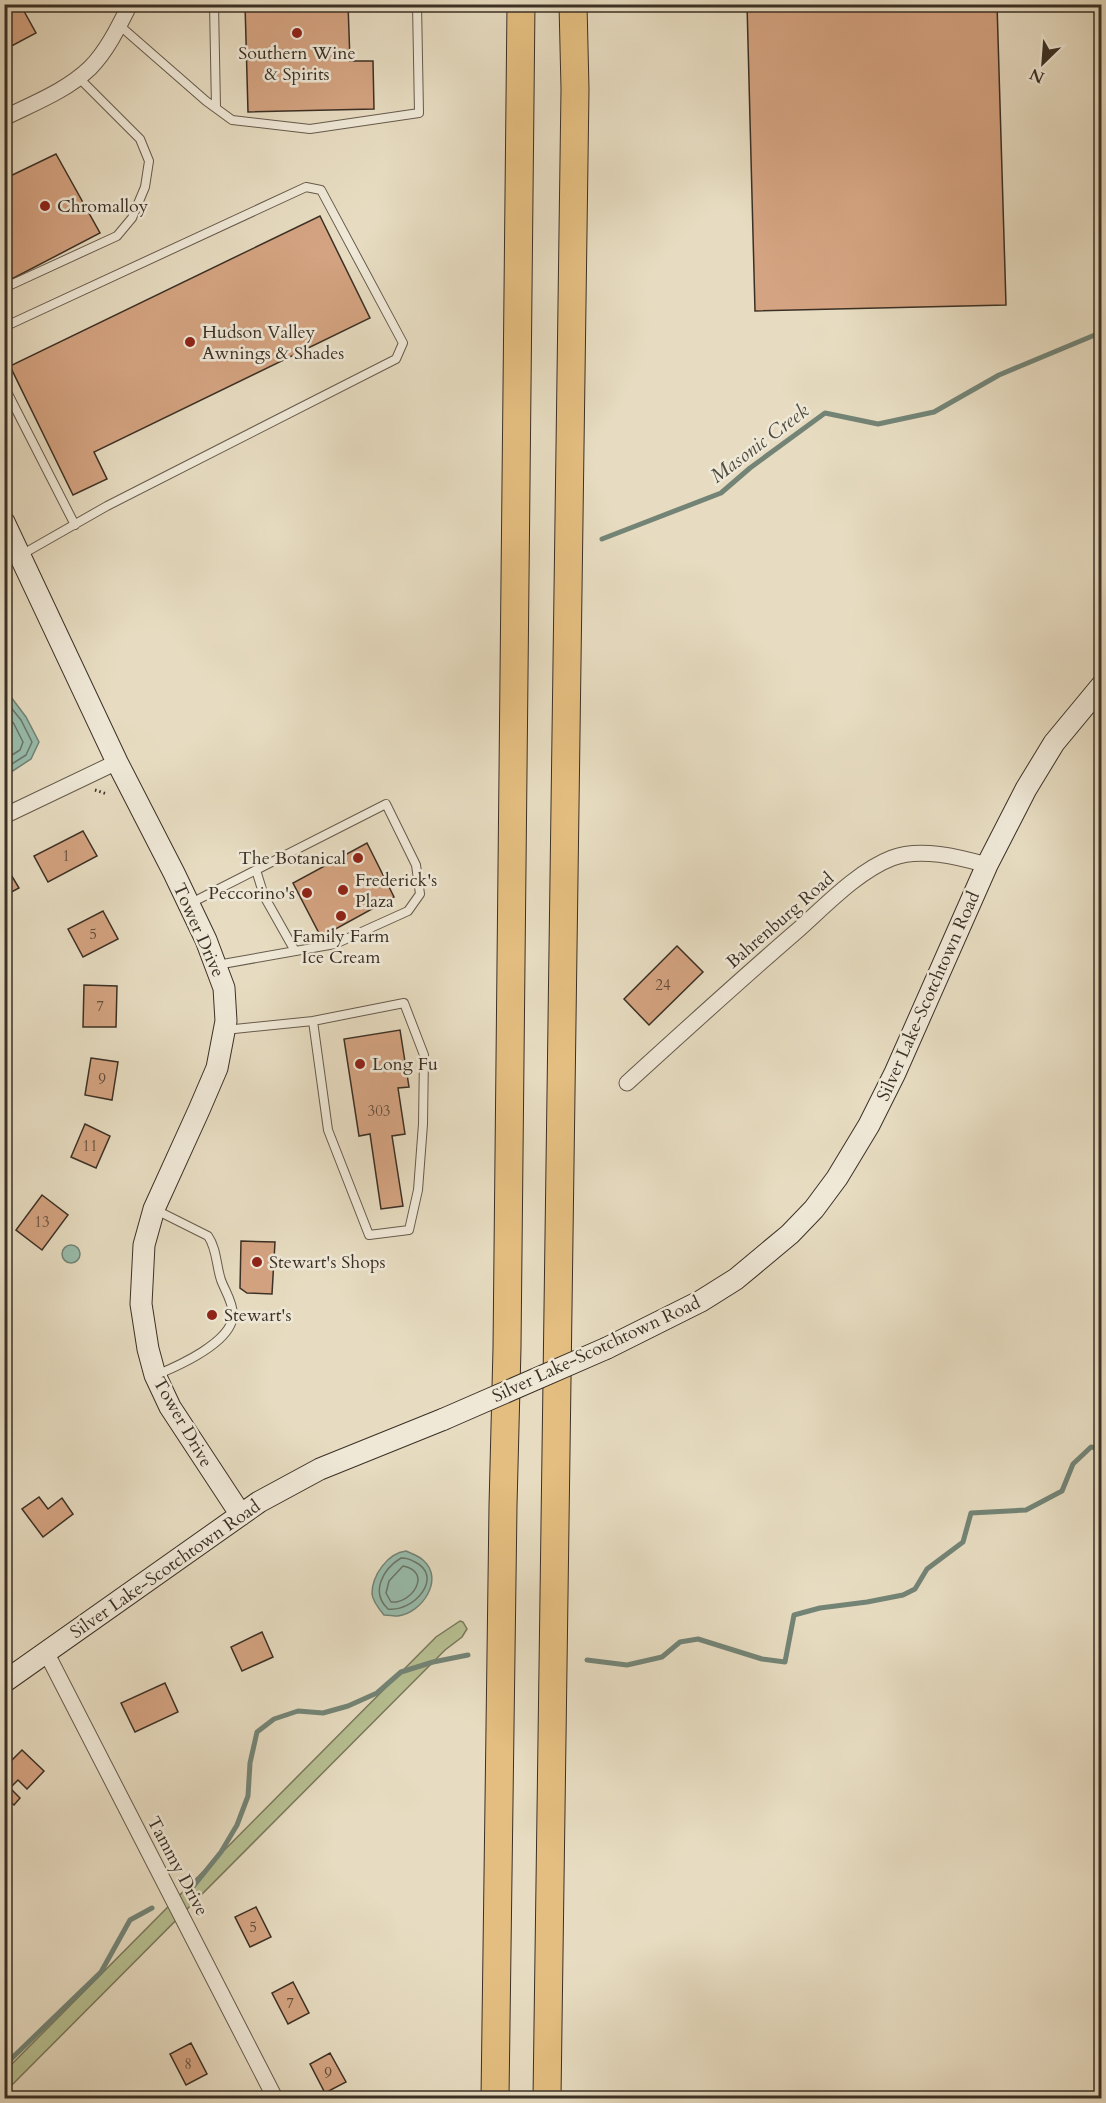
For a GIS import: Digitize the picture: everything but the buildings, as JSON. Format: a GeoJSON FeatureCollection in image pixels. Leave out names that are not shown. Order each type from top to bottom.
{"type":"FeatureCollection","features":[{"type":"Feature","properties":{"kind":"highway"},"geometry":{"type":"LineString","coordinates":[[495,2098],[507,1336],[521,4]]}},
{"type":"Feature","properties":{"kind":"highway"},"geometry":{"type":"LineString","coordinates":[[547,2098],[575,89],[573,4]]}},
{"type":"Feature","properties":{"kind":"street"},"geometry":{"type":"LineString","coordinates":[[4,118],[62,90],[90,68],[113,37],[130,4]]}},
{"type":"Feature","properties":{"kind":"street","name":"Tower Drive"},"geometry":{"type":"LineString","coordinates":[[4,522],[117,762],[206,939],[224,988],[226,1021],[217,1068],[154,1209],[144,1245],[141,1304],[154,1376],[170,1407],[240,1515]]}},
{"type":"Feature","properties":{"kind":"street","name":"Silver Lake-Scotchtown Road"},"geometry":{"type":"LineString","coordinates":[[4,1682],[259,1502],[320,1469],[444,1419],[607,1347],[701,1301],[736,1279],[764,1257],[814,1209],[837,1178],[880,1104],[987,865],[1026,789],[1054,743],[1101,685]]}},
{"type":"Feature","properties":{"kind":"street"},"geometry":{"type":"LineString","coordinates":[[4,816],[117,762]]}},
{"type":"Feature","properties":{"kind":"street","name":"Bahrenburg Road"},"geometry":{"type":"LineString","coordinates":[[627,1083],[760,962],[877,865],[894,857],[913,854],[956,856],[987,865]]}},
{"type":"Feature","properties":{"kind":"street","name":"Tammy Drive"},"geometry":{"type":"LineString","coordinates":[[46,1652],[275,2098]]}},
{"type":"Feature","properties":{"kind":"lane"},"geometry":{"type":"LineString","coordinates":[[214,4],[216,108]]}},
{"type":"Feature","properties":{"kind":"lane"},"geometry":{"type":"LineString","coordinates":[[119,25],[232,120],[310,129],[419,113],[417,4]]}},
{"type":"Feature","properties":{"kind":"lane"},"geometry":{"type":"LineString","coordinates":[[4,288],[117,236],[132,218],[144,187],[149,161],[140,139],[78,77]]}},
{"type":"Feature","properties":{"kind":"lane"},"geometry":{"type":"LineString","coordinates":[[4,327],[306,187],[321,190],[403,343],[396,358],[107,506],[20,556]]}},
{"type":"Feature","properties":{"kind":"lane"},"geometry":{"type":"LineString","coordinates":[[4,386],[75,525]]}},
{"type":"Feature","properties":{"kind":"lane"},"geometry":{"type":"LineString","coordinates":[[189,904],[386,804],[416,865],[420,894],[408,911],[335,944],[216,966]]}},
{"type":"Feature","properties":{"kind":"lane"},"geometry":{"type":"LineString","coordinates":[[256,870],[264,896],[295,951]]}},
{"type":"Feature","properties":{"kind":"lane"},"geometry":{"type":"LineString","coordinates":[[224,1030],[313,1020],[404,1003],[424,1055],[423,1124],[418,1190],[409,1230],[369,1235],[328,1130],[313,1020]]}},
{"type":"Feature","properties":{"kind":"lane"},"geometry":{"type":"LineString","coordinates":[[154,1209],[208,1236],[213,1244],[221,1279],[233,1312],[231,1325],[214,1343],[179,1365],[154,1376]]}},
{"type":"Feature","properties":{"kind":"shaded area"},"geometry":{"type":"Polygon","coordinates":[[[460,1621],[467,1629],[462,1637],[445,1650],[5,2092],[5,2071],[436,1637],[460,1621]]]}},
{"type":"Feature","properties":{"kind":"water"},"geometry":{"type":"Polygon","coordinates":[[[5,689],[26,717],[39,742],[31,759],[5,776],[5,689]]]}},
{"type":"Feature","properties":{"kind":"water"},"geometry":{"type":"Polygon","coordinates":[[[71,1245],[77,1248],[80,1254],[77,1260],[71,1263],[65,1260],[62,1254],[65,1248],[71,1245]]]}},
{"type":"Feature","properties":{"kind":"water"},"geometry":{"type":"Polygon","coordinates":[[[406,1551],[421,1559],[429,1568],[432,1576],[428,1594],[415,1609],[407,1614],[384,1615],[376,1605],[372,1594],[375,1580],[387,1560],[406,1551]]]}},
{"type":"Feature","properties":{"kind":"waterway","name":"Masonic Creek"},"geometry":{"type":"LineString","coordinates":[[602,539],[721,493],[750,468],[825,413],[878,424],[934,412],[999,375],[1102,332]]}},
{"type":"Feature","properties":{"kind":"waterway"},"geometry":{"type":"LineString","coordinates":[[587,1660],[627,1665],[662,1657],[680,1642],[698,1639],[762,1659],[785,1662],[794,1615],[820,1608],[903,1595],[915,1589],[927,1569],[963,1542],[971,1513],[1026,1510],[1062,1491],[1073,1464],[1091,1447],[1102,1449]]}},
{"type":"Feature","properties":{"kind":"waterway"},"geometry":{"type":"LineString","coordinates":[[192,1888],[221,1852],[237,1825],[248,1796],[250,1763],[257,1732],[274,1719],[298,1711],[323,1713],[348,1706],[377,1693],[401,1672],[433,1662],[468,1655]]}},
{"type":"Feature","properties":{"kind":"waterway"},"geometry":{"type":"LineString","coordinates":[[4,2062],[9,2061],[101,1972],[130,1920],[152,1908]]}},
{"type":"Feature","properties":{"kind":"place","name":"Southern Wine & Spirits"},"geometry":{"type":"Point","coordinates":[297,33]}},
{"type":"Feature","properties":{"kind":"place","name":"Chromalloy"},"geometry":{"type":"Point","coordinates":[45,206]}},
{"type":"Feature","properties":{"kind":"place","name":"Hudson Valley Awnings & Shades"},"geometry":{"type":"Point","coordinates":[190,342]}},
{"type":"Feature","properties":{"kind":"place","name":"The Botanical"},"geometry":{"type":"Point","coordinates":[358,858]}},
{"type":"Feature","properties":{"kind":"place","name":"Frederick's Plaza"},"geometry":{"type":"Point","coordinates":[343,890]}},
{"type":"Feature","properties":{"kind":"place","name":"Peccorino's"},"geometry":{"type":"Point","coordinates":[307,893]}},
{"type":"Feature","properties":{"kind":"place","name":"Family Farm Ice Cream"},"geometry":{"type":"Point","coordinates":[341,916]}},
{"type":"Feature","properties":{"kind":"place","name":"Long Fu"},"geometry":{"type":"Point","coordinates":[360,1064]}},
{"type":"Feature","properties":{"kind":"place","name":"Stewart's Shops"},"geometry":{"type":"Point","coordinates":[257,1262]}},
{"type":"Feature","properties":{"kind":"place","name":"Stewart's"},"geometry":{"type":"Point","coordinates":[212,1315]}}]}
